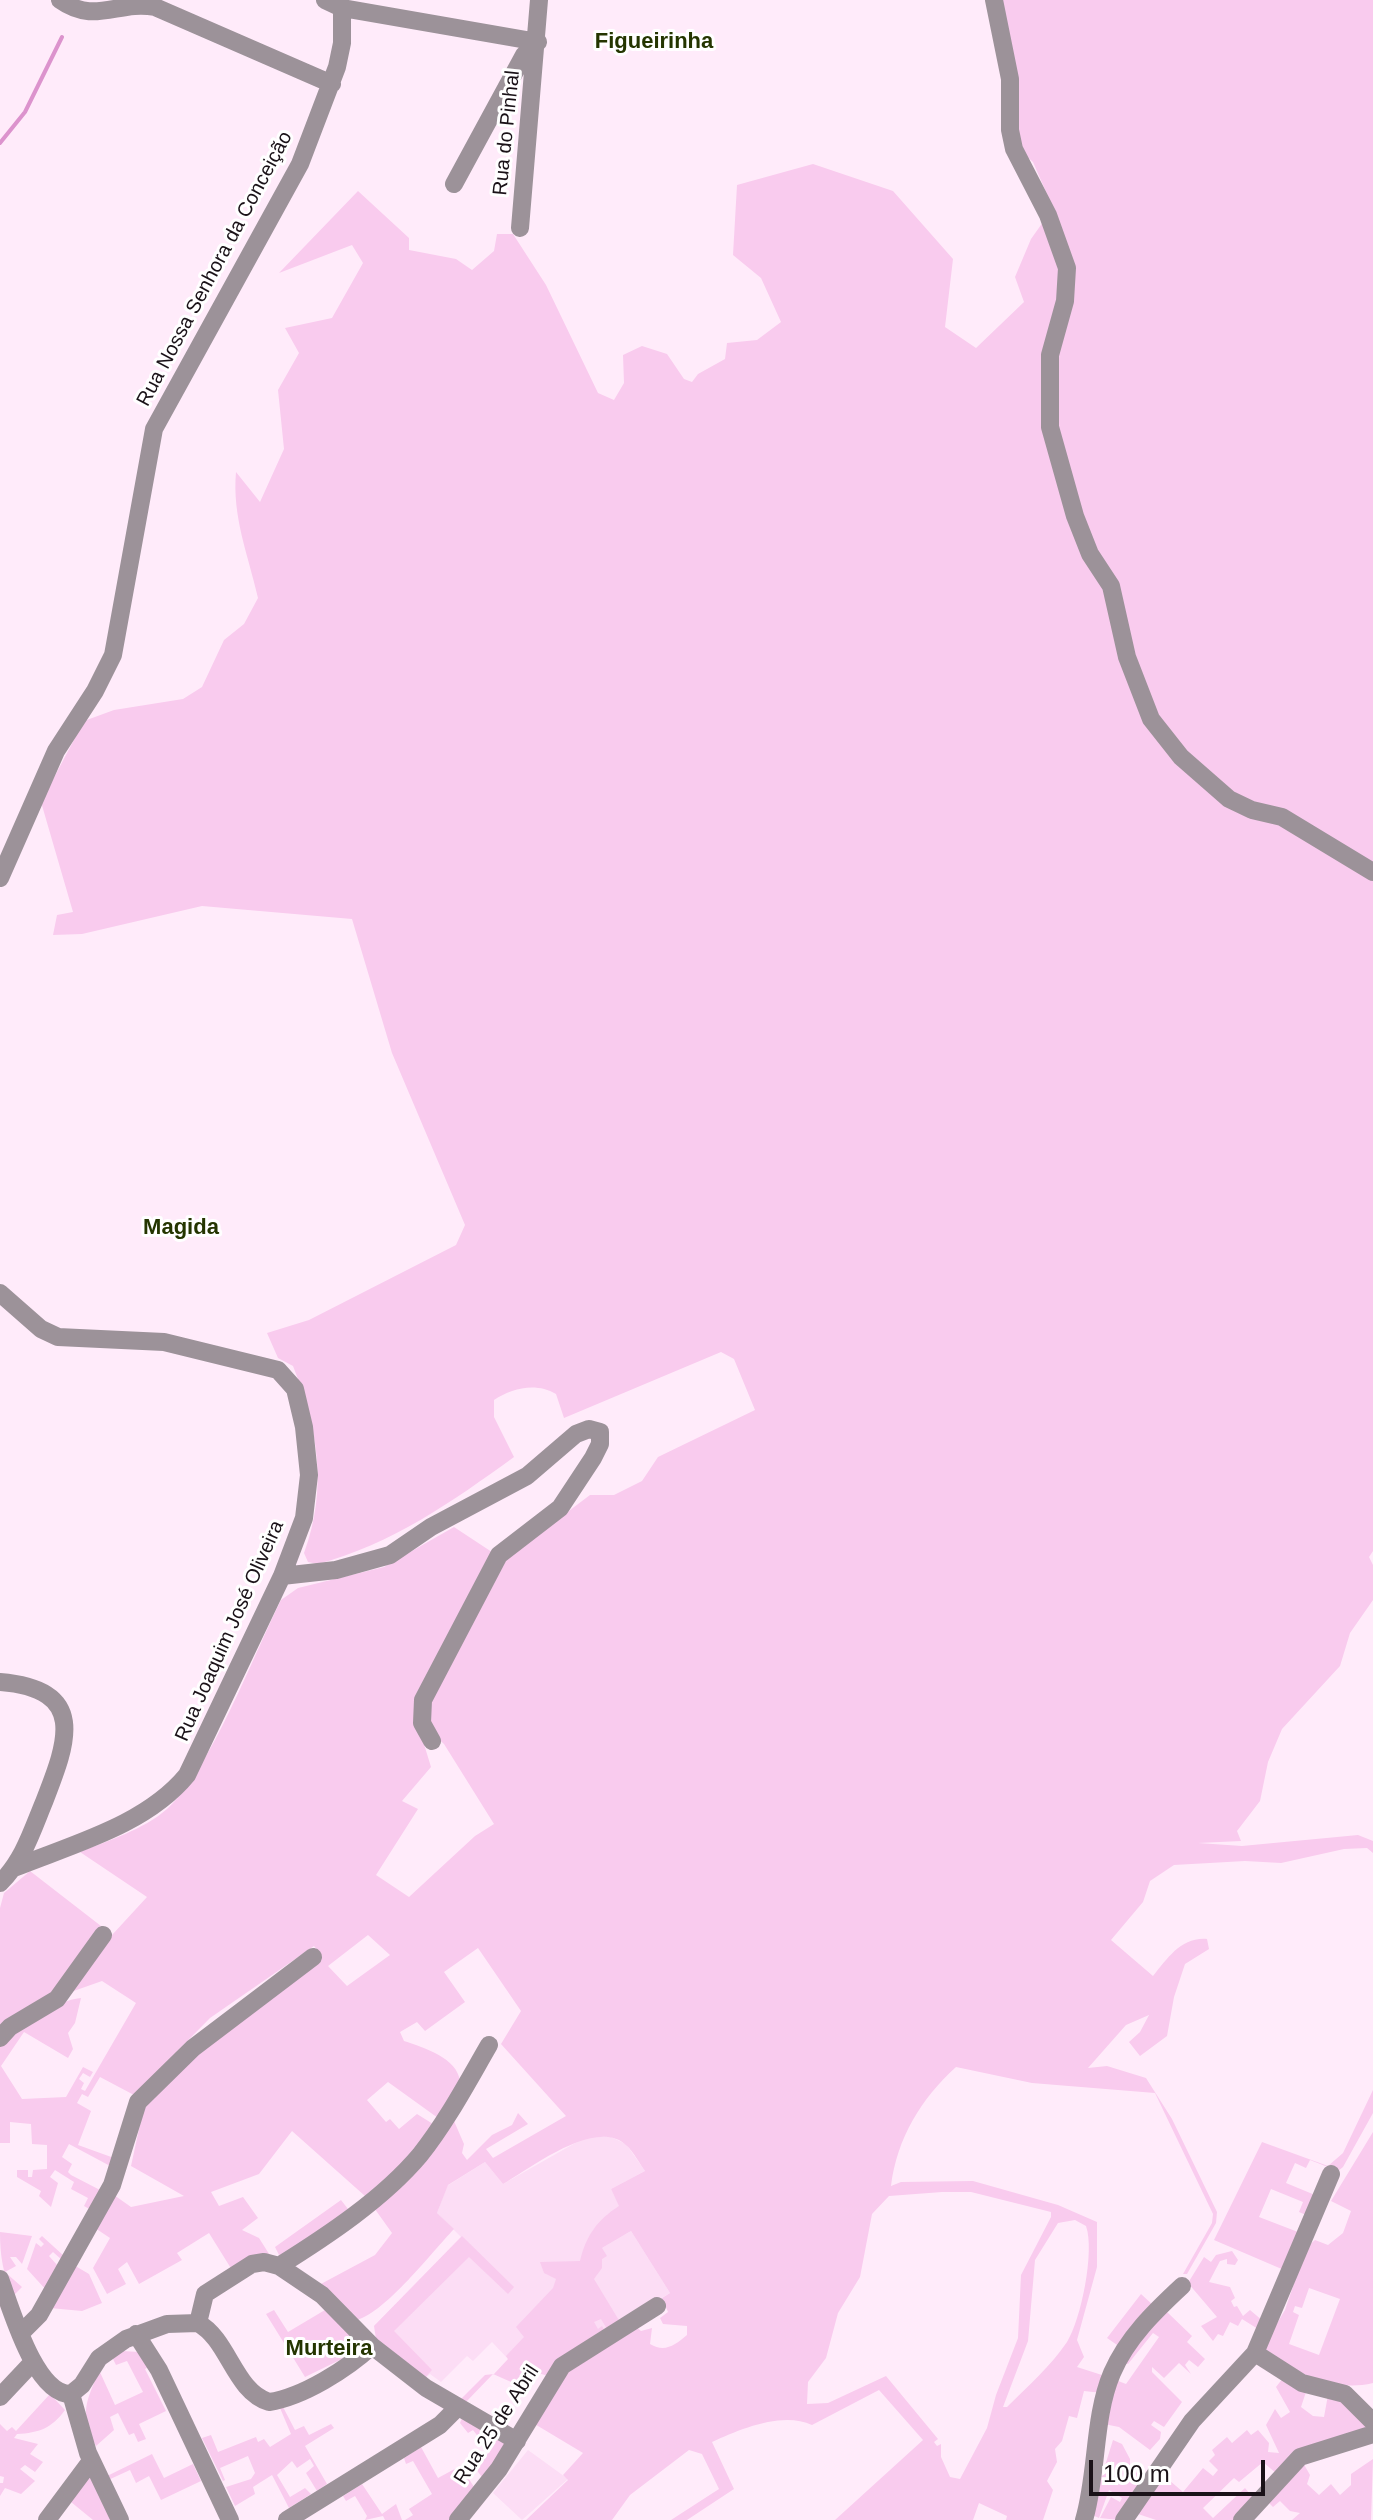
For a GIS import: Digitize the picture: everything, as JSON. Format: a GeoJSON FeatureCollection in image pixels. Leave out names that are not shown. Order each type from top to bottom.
{"type":"FeatureCollection","features":[{"type":"Feature","properties":{"kind":"street"},"geometry":{"type":"LineString","coordinates":[[60,0],[86,12],[149,3],[332,84]]}},
{"type":"Feature","properties":{"kind":"street","name":"Rua do Pinhal"},"geometry":{"type":"LineString","coordinates":[[520,228],[538,42],[539,0]]}},
{"type":"Feature","properties":{"kind":"street"},"geometry":{"type":"LineString","coordinates":[[994,0],[1010,79],[1010,130],[1014,149],[1048,215],[1067,268],[1065,301],[1050,355],[1050,427],[1075,516],[1090,554],[1111,586],[1127,657],[1151,719],[1181,757],[1229,799],[1252,810],[1282,817],[1373,872]]}},
{"type":"Feature","properties":{"kind":"street"},"geometry":{"type":"LineString","coordinates":[[333,4],[538,42]]}},
{"type":"Feature","properties":{"kind":"street","name":"Rua Nossa Senhora da Conceição"},"geometry":{"type":"LineString","coordinates":[[0,878],[56,751],[95,691],[113,655],[154,429],[300,164],[332,84],[341,52],[333,4]]}},
{"type":"Feature","properties":{"kind":"street"},"geometry":{"type":"LineString","coordinates":[[454,184],[524,55],[538,42]]}},
{"type":"Feature","properties":{"kind":"street","name":"Rua Joaquim José Oliveira"},"geometry":{"type":"LineString","coordinates":[[0,1293],[20,1313],[58,1337],[164,1342],[268,1366],[286,1375],[298,1396],[309,1475],[304,1518],[282,1576],[197,1757],[175,1790],[141,1814],[14,1868]]}},
{"type":"Feature","properties":{"kind":"street"},"geometry":{"type":"LineString","coordinates":[[282,1576],[336,1570],[390,1555],[431,1527],[527,1476],[576,1434],[589,1429],[600,1432],[600,1444],[593,1458],[560,1508],[499,1555],[423,1700],[422,1723],[432,1741]]}},
{"type":"Feature","properties":{"kind":"street"},"geometry":{"type":"LineString","coordinates":[[0,1682],[22,1684],[48,1696],[61,1712],[66,1738],[28,1842],[14,1868],[0,1883]]}},
{"type":"Feature","properties":{"kind":"street"},"geometry":{"type":"LineString","coordinates":[[0,2038],[10,2027],[57,1999],[103,1935]]}},
{"type":"Feature","properties":{"kind":"street"},"geometry":{"type":"LineString","coordinates":[[22,2332],[39,2315],[112,2185],[138,2102],[193,2048],[313,1957]]}},
{"type":"Feature","properties":{"kind":"street"},"geometry":{"type":"LineString","coordinates":[[279,2266],[368,2202],[417,2158],[451,2112],[489,2045]]}},
{"type":"Feature","properties":{"kind":"street"},"geometry":{"type":"LineString","coordinates":[[1124,2520],[1192,2421],[1255,2353],[1331,2174]]}},
{"type":"Feature","properties":{"kind":"street"},"geometry":{"type":"LineString","coordinates":[[198,2323],[202,2300],[212,2288],[257,2262],[279,2266],[322,2295],[372,2346],[426,2388],[517,2441]]}},
{"type":"Feature","properties":{"kind":"street"},"geometry":{"type":"LineString","coordinates":[[0,2279],[32,2363],[57,2391],[71,2394]]}},
{"type":"Feature","properties":{"kind":"street"},"geometry":{"type":"LineString","coordinates":[[1084,2520],[1094,2484],[1101,2413],[1111,2375],[1122,2353],[1152,2314],[1182,2286]]}},
{"type":"Feature","properties":{"kind":"street","name":"Rua 25 de Abril"},"geometry":{"type":"LineString","coordinates":[[458,2520],[517,2441],[562,2366],[657,2306]]}},
{"type":"Feature","properties":{"kind":"street"},"geometry":{"type":"LineString","coordinates":[[71,2394],[109,2349],[136,2334],[167,2324],[198,2323],[213,2334],[252,2392],[269,2402],[293,2394],[347,2365],[372,2346]]}},
{"type":"Feature","properties":{"kind":"street"},"geometry":{"type":"LineString","coordinates":[[136,2334],[159,2370],[230,2520]]}},
{"type":"Feature","properties":{"kind":"street"},"geometry":{"type":"LineString","coordinates":[[1255,2353],[1302,2383],[1345,2394],[1373,2422]]}},
{"type":"Feature","properties":{"kind":"street"},"geometry":{"type":"LineString","coordinates":[[0,2397],[32,2363]]}},
{"type":"Feature","properties":{"kind":"street"},"geometry":{"type":"LineString","coordinates":[[71,2394],[91,2461],[120,2520]]}},
{"type":"Feature","properties":{"kind":"street"},"geometry":{"type":"LineString","coordinates":[[287,2520],[440,2425],[458,2407]]}},
{"type":"Feature","properties":{"kind":"street"},"geometry":{"type":"LineString","coordinates":[[1242,2520],[1300,2457],[1373,2434]]}},
{"type":"Feature","properties":{"kind":"street"},"geometry":{"type":"LineString","coordinates":[[47,2520],[91,2461]]}},
{"type":"Feature","properties":{"kind":"shaded area"},"geometry":{"type":"Polygon","coordinates":[[[1002,0],[1373,0],[1373,1551],[1369,1557],[1373,1565],[1373,1600],[1350,1633],[1340,1666],[1282,1729],[1268,1762],[1260,1801],[1237,1831],[1241,1841],[1198,1843],[1242,1846],[1358,1835],[1373,1841],[1373,1853],[1367,1848],[1344,1849],[1281,1863],[1245,1861],[1174,1865],[1150,1881],[1143,1902],[1111,1940],[1153,1976],[1182,1945],[1207,1939],[1209,1949],[1185,1964],[1174,1997],[1167,2036],[1140,2056],[1129,2042],[1140,2032],[1149,2015],[1126,2025],[1088,2068],[1107,2066],[1146,2078],[1172,2119],[1217,2212],[1216,2223],[1187,2274],[1183,2274],[1212,2223],[1213,2214],[1155,2093],[1032,2083],[956,2067],[932,2092],[905,2136],[891,2186],[901,2182],[973,2181],[1058,2205],[1097,2222],[1097,2267],[1077,2340],[1084,2357],[1077,2367],[1105,2376],[1102,2393],[1084,2391],[1077,2418],[1069,2416],[1062,2441],[1055,2449],[1057,2462],[1047,2481],[1053,2490],[1043,2520],[1006,2520],[1007,2516],[979,2503],[973,2520],[835,2520],[923,2440],[879,2390],[812,2425],[788,2420],[762,2423],[712,2442],[734,2489],[687,2520],[671,2520],[719,2489],[702,2454],[689,2450],[630,2495],[612,2520],[526,2520],[568,2480],[563,2475],[583,2453],[533,2423],[570,2364],[635,2326],[641,2331],[652,2328],[650,2344],[660,2348],[674,2345],[687,2335],[687,2326],[663,2324],[660,2318],[668,2312],[662,2298],[670,2293],[631,2231],[602,2248],[607,2256],[602,2259],[602,2268],[594,2279],[620,2322],[607,2329],[601,2319],[594,2322],[598,2329],[602,2326],[605,2331],[548,2376],[532,2371],[518,2385],[493,2374],[524,2337],[516,2327],[553,2288],[556,2279],[544,2273],[540,2262],[580,2261],[594,2229],[619,2206],[611,2189],[645,2171],[629,2148],[613,2138],[598,2137],[564,2148],[503,2184],[485,2162],[448,2185],[437,2213],[454,2229],[395,2294],[357,2320],[319,2285],[375,2255],[392,2233],[372,2205],[420,2166],[454,2121],[464,2144],[462,2153],[467,2160],[492,2135],[512,2125],[518,2113],[528,2124],[486,2149],[493,2158],[566,2116],[501,2044],[521,2011],[478,1948],[444,1972],[465,2002],[425,2031],[417,2022],[400,2032],[404,2041],[439,2055],[458,2073],[460,2081],[438,2118],[388,2082],[367,2100],[386,2122],[390,2119],[399,2129],[417,2114],[433,2124],[414,2154],[365,2196],[292,2131],[259,2174],[211,2192],[219,2206],[243,2197],[258,2218],[242,2230],[259,2238],[271,2257],[232,2270],[209,2233],[177,2253],[182,2260],[139,2284],[127,2262],[118,2269],[126,2284],[107,2294],[93,2268],[110,2238],[95,2228],[114,2195],[131,2207],[184,2196],[131,2166],[144,2106],[169,2078],[321,1955],[314,1946],[210,2018],[134,2095],[100,2077],[88,2097],[82,2094],[77,2103],[91,2111],[78,2145],[114,2158],[112,2167],[69,2144],[62,2157],[72,2164],[68,2172],[71,2175],[100,2190],[91,2210],[84,2206],[88,2198],[71,2189],[74,2182],[55,2170],[50,2177],[58,2183],[51,2207],[39,2196],[41,2191],[17,2177],[17,2170],[28,2170],[28,2177],[32,2177],[33,2170],[47,2169],[47,2145],[32,2144],[31,2124],[10,2122],[10,2143],[0,2143],[0,2047],[5,2040],[51,2008],[81,1998],[75,2023],[68,2033],[73,2049],[68,2058],[24,2032],[1,2066],[22,2099],[66,2097],[83,2067],[93,2072],[90,2077],[83,2073],[79,2079],[84,2083],[81,2089],[85,2091],[136,2003],[102,1981],[68,1993],[112,1935],[147,1897],[80,1852],[147,1823],[167,1809],[183,1791],[215,1740],[281,1600],[298,1588],[384,1567],[454,1527],[504,1560],[590,1495],[614,1495],[642,1481],[658,1457],[755,1410],[734,1359],[721,1352],[564,1418],[556,1394],[548,1390],[532,1387],[508,1392],[494,1400],[494,1417],[514,1457],[468,1490],[396,1533],[345,1556],[318,1564],[308,1562],[304,1553],[316,1505],[318,1482],[314,1436],[293,1366],[278,1358],[267,1333],[309,1320],[456,1245],[465,1225],[392,1053],[352,919],[202,906],[82,934],[53,935],[57,915],[73,912],[41,802],[84,721],[114,710],[183,699],[202,687],[224,640],[244,624],[258,598],[236,504],[236,472],[260,502],[284,449],[278,390],[299,353],[285,328],[332,318],[363,263],[352,245],[279,273],[358,191],[409,238],[409,250],[456,259],[472,270],[494,251],[497,234],[513,234],[546,285],[598,393],[614,400],[624,383],[623,355],[642,346],[667,354],[684,379],[692,382],[698,374],[725,359],[727,343],[757,340],[781,322],[761,278],[733,255],[737,185],[813,164],[893,191],[953,259],[945,327],[976,348],[1024,302],[1015,277],[1031,239],[1053,208],[1033,162],[1023,153],[1017,133],[1002,0]],[[416,1718],[431,1767],[402,1801],[418,1809],[376,1875],[409,1897],[475,1836],[494,1824],[444,1744],[416,1718]],[[368,1935],[328,1966],[347,1986],[390,1955],[368,1935]],[[971,2192],[889,2196],[872,2214],[860,2277],[838,2313],[826,2358],[808,2382],[807,2404],[828,2403],[886,2376],[938,2439],[934,2442],[937,2446],[941,2444],[941,2457],[950,2477],[960,2479],[987,2428],[1018,2338],[1021,2275],[1051,2212],[971,2192]],[[1075,2220],[1058,2223],[1035,2260],[1028,2341],[1003,2407],[1007,2407],[1054,2359],[1067,2342],[1077,2318],[1088,2268],[1086,2226],[1075,2220]]]}},
{"type":"Feature","properties":{"kind":"shaded area"},"geometry":{"type":"Polygon","coordinates":[[[30,1871],[101,1926],[63,1985],[0,2029],[0,1908],[4,1893],[30,1871]]]}},
{"type":"Feature","properties":{"kind":"shaded area"},"geometry":{"type":"Polygon","coordinates":[[[1373,2090],[1373,2113],[1343,2167],[1338,2171],[1310,2160],[1306,2168],[1295,2163],[1286,2183],[1315,2195],[1306,2215],[1299,2212],[1303,2202],[1271,2189],[1259,2217],[1298,2232],[1284,2270],[1214,2240],[1262,2142],[1328,2166],[1343,2153],[1373,2090]]]}},
{"type":"Feature","properties":{"kind":"shaded area"},"geometry":{"type":"Polygon","coordinates":[[[1373,2132],[1373,2383],[1333,2384],[1309,2376],[1271,2361],[1264,2345],[1285,2310],[1306,2248],[1315,2240],[1328,2245],[1343,2233],[1351,2211],[1331,2201],[1373,2132]],[[1309,2288],[1302,2308],[1295,2306],[1293,2312],[1299,2315],[1289,2344],[1319,2355],[1340,2299],[1309,2288]]]}},
{"type":"Feature","properties":{"kind":"shaded area"},"geometry":{"type":"Polygon","coordinates":[[[609,2136],[626,2144],[645,2171],[611,2189],[620,2206],[602,2248],[631,2231],[670,2293],[594,2337],[582,2293],[508,2359],[492,2342],[473,2361],[467,2356],[441,2382],[430,2374],[423,2380],[374,2326],[461,2237],[437,2213],[447,2186],[485,2162],[503,2184],[584,2138],[609,2136]]]}},
{"type":"Feature","properties":{"kind":"shaded area"},"geometry":{"type":"Polygon","coordinates":[[[341,2200],[348,2209],[292,2252],[279,2255],[275,2247],[341,2200]]]}},
{"type":"Feature","properties":{"kind":"shaded area"},"geometry":{"type":"Polygon","coordinates":[[[0,2232],[32,2236],[22,2264],[16,2257],[10,2257],[16,2266],[5,2272],[22,2287],[13,2296],[7,2280],[3,2265],[0,2232]]]}},
{"type":"Feature","properties":{"kind":"shaded area"},"geometry":{"type":"Polygon","coordinates":[[[42,2236],[64,2256],[62,2260],[53,2252],[49,2256],[58,2266],[47,2291],[27,2269],[36,2243],[41,2247],[44,2244],[39,2239],[42,2236]]]}},
{"type":"Feature","properties":{"kind":"shaded area"},"geometry":{"type":"Polygon","coordinates":[[[462,2236],[514,2287],[508,2294],[469,2257],[394,2331],[432,2370],[423,2380],[376,2339],[374,2326],[462,2236]]]}},
{"type":"Feature","properties":{"kind":"shaded area"},"geometry":{"type":"Polygon","coordinates":[[[1232,2251],[1238,2260],[1235,2265],[1227,2264],[1227,2259],[1220,2261],[1209,2282],[1230,2287],[1235,2298],[1231,2301],[1234,2307],[1237,2306],[1243,2316],[1250,2310],[1263,2321],[1258,2329],[1242,2319],[1238,2326],[1230,2322],[1223,2336],[1218,2334],[1213,2341],[1201,2326],[1217,2317],[1188,2283],[1204,2257],[1211,2262],[1216,2255],[1232,2251]]]}},
{"type":"Feature","properties":{"kind":"shaded area"},"geometry":{"type":"Polygon","coordinates":[[[72,2264],[89,2274],[102,2303],[82,2311],[50,2308],[72,2264]]]}},
{"type":"Feature","properties":{"kind":"shaded area"},"geometry":{"type":"Polygon","coordinates":[[[1141,2294],[1154,2306],[1120,2347],[1107,2338],[1141,2294]]]}},
{"type":"Feature","properties":{"kind":"shaded area"},"geometry":{"type":"Polygon","coordinates":[[[330,2307],[360,2345],[348,2356],[305,2377],[266,2314],[274,2310],[288,2332],[330,2307]]]}},
{"type":"Feature","properties":{"kind":"shaded area"},"geometry":{"type":"Polygon","coordinates":[[[1166,2311],[1192,2336],[1187,2342],[1205,2359],[1198,2367],[1189,2360],[1185,2365],[1191,2374],[1179,2363],[1164,2378],[1152,2367],[1152,2372],[1182,2402],[1164,2427],[1154,2421],[1151,2425],[1161,2432],[1160,2439],[1150,2450],[1119,2427],[1104,2424],[1113,2379],[1126,2384],[1159,2337],[1153,2333],[1128,2364],[1122,2362],[1166,2311]]]}},
{"type":"Feature","properties":{"kind":"shaded area"},"geometry":{"type":"Polygon","coordinates":[[[122,2351],[139,2352],[150,2366],[145,2369],[166,2411],[139,2424],[146,2439],[138,2442],[134,2433],[129,2435],[118,2413],[110,2417],[114,2430],[96,2446],[87,2425],[86,2408],[99,2370],[115,2405],[143,2392],[127,2361],[116,2365],[112,2357],[122,2351]]]}},
{"type":"Feature","properties":{"kind":"shaded area"},"geometry":{"type":"Polygon","coordinates":[[[493,2374],[465,2403],[460,2400],[485,2375],[493,2374]]]}},
{"type":"Feature","properties":{"kind":"shaded area"},"geometry":{"type":"Polygon","coordinates":[[[1283,2378],[1307,2389],[1301,2407],[1313,2416],[1324,2417],[1328,2395],[1338,2395],[1368,2426],[1277,2474],[1263,2462],[1239,2482],[1234,2478],[1203,2508],[1213,2518],[1245,2488],[1255,2500],[1235,2520],[1156,2520],[1138,2514],[1162,2474],[1183,2492],[1203,2468],[1213,2476],[1218,2470],[1209,2461],[1215,2455],[1212,2450],[1227,2437],[1232,2443],[1247,2430],[1251,2435],[1258,2430],[1269,2443],[1268,2452],[1279,2453],[1266,2425],[1275,2409],[1281,2418],[1290,2412],[1276,2387],[1283,2378]]]}},
{"type":"Feature","properties":{"kind":"shaded area"},"geometry":{"type":"Polygon","coordinates":[[[50,2394],[65,2410],[44,2428],[17,2434],[14,2438],[38,2444],[30,2454],[43,2462],[35,2472],[25,2465],[20,2469],[35,2481],[21,2494],[5,2488],[0,2496],[0,2483],[3,2483],[4,2477],[0,2476],[0,2424],[7,2431],[12,2427],[16,2431],[50,2394]]]}},
{"type":"Feature","properties":{"kind":"shaded area"},"geometry":{"type":"Polygon","coordinates":[[[283,2407],[295,2430],[304,2426],[309,2435],[331,2424],[334,2428],[305,2446],[327,2484],[317,2491],[306,2473],[314,2466],[310,2459],[297,2468],[292,2461],[277,2475],[290,2497],[305,2488],[311,2494],[289,2508],[272,2475],[253,2487],[255,2494],[235,2506],[226,2487],[251,2479],[255,2473],[248,2456],[220,2468],[223,2481],[202,2438],[211,2435],[218,2452],[256,2437],[258,2442],[264,2439],[270,2447],[291,2434],[280,2408],[283,2407]]]}},
{"type":"Feature","properties":{"kind":"shaded area"},"geometry":{"type":"Polygon","coordinates":[[[462,2418],[508,2443],[484,2480],[476,2469],[467,2476],[476,2490],[451,2520],[405,2520],[413,2515],[409,2509],[432,2494],[413,2461],[406,2464],[404,2458],[421,2447],[438,2478],[473,2459],[477,2463],[490,2452],[473,2430],[468,2433],[460,2423],[462,2418]]]}},
{"type":"Feature","properties":{"kind":"shaded area"},"geometry":{"type":"Polygon","coordinates":[[[1113,2440],[1122,2444],[1130,2459],[1130,2468],[1147,2480],[1119,2520],[1100,2518],[1111,2497],[1120,2502],[1122,2498],[1109,2490],[1099,2518],[1090,2514],[1113,2440]]]}},
{"type":"Feature","properties":{"kind":"shaded area"},"geometry":{"type":"Polygon","coordinates":[[[528,2450],[568,2479],[522,2520],[493,2493],[528,2450]]]}},
{"type":"Feature","properties":{"kind":"shaded area"},"geometry":{"type":"Polygon","coordinates":[[[152,2454],[164,2478],[193,2464],[201,2481],[161,2500],[149,2476],[136,2483],[130,2470],[106,2481],[105,2477],[152,2454]]]}},
{"type":"Feature","properties":{"kind":"shaded area"},"geometry":{"type":"Polygon","coordinates":[[[1373,2459],[1371,2520],[1292,2520],[1300,2513],[1290,2511],[1280,2501],[1273,2507],[1268,2502],[1302,2461],[1310,2475],[1307,2484],[1319,2495],[1331,2484],[1340,2495],[1351,2485],[1351,2474],[1373,2459]]]}},
{"type":"Feature","properties":{"kind":"shaded area"},"geometry":{"type":"Polygon","coordinates":[[[93,2477],[114,2520],[93,2520],[71,2502],[83,2479],[93,2477]]]}},
{"type":"Feature","properties":{"kind":"shaded area"},"geometry":{"type":"Polygon","coordinates":[[[362,2484],[382,2514],[396,2504],[402,2520],[385,2520],[383,2516],[365,2520],[367,2516],[355,2496],[346,2501],[343,2496],[362,2484]]]}},
{"type":"Feature","properties":{"kind":"waterway"},"geometry":{"type":"LineString","coordinates":[[0,143],[25,112],[62,37]]}},
{"type":"Feature","properties":{"kind":"district","name":"Figueirinha"},"geometry":{"type":"Point","coordinates":[654,42]}},
{"type":"Feature","properties":{"kind":"district","name":"Magida"},"geometry":{"type":"Point","coordinates":[181,1228]}},
{"type":"Feature","properties":{"kind":"district","name":"Murteira"},"geometry":{"type":"Point","coordinates":[329,2349]}}]}
